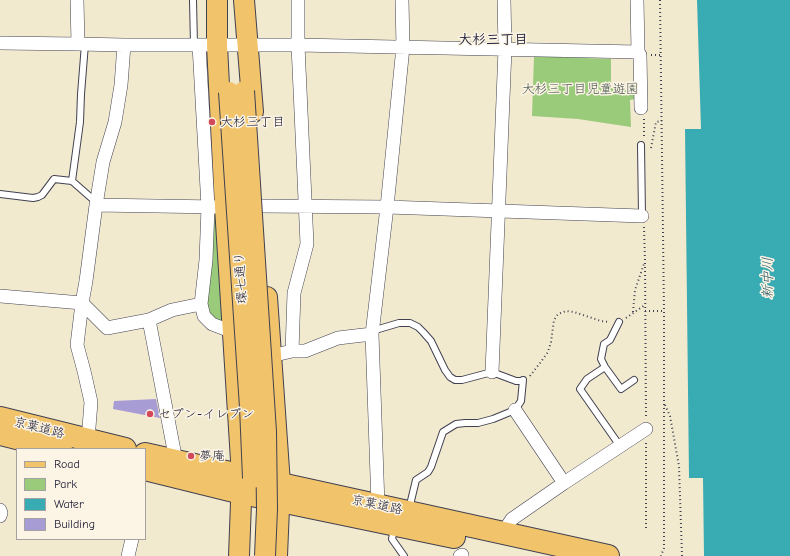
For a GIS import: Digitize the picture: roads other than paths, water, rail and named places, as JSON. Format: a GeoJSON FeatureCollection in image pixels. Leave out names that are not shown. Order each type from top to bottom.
{"type":"FeatureCollection","features":[{"type":"Feature","properties":{"kind":"highway","name":"京葉道路"},"geometry":{"type":"LineString","coordinates":[[0,418],[122,448]]}},
{"type":"Feature","properties":{"kind":"highway","name":"京葉道路"},"geometry":{"type":"LineString","coordinates":[[0,434],[57,448]]}},
{"type":"Feature","properties":{"kind":"highway","name":"京葉道路"},"geometry":{"type":"LineString","coordinates":[[146,469],[176,461],[242,484]]}},
{"type":"Feature","properties":{"kind":"highway","name":"京葉道路"},"geometry":{"type":"LineString","coordinates":[[146,469],[242,484],[401,518],[545,556]]}},
{"type":"Feature","properties":{"kind":"highway","name":"京葉道路"},"geometry":{"type":"LineString","coordinates":[[279,492],[378,505],[401,518],[507,534],[608,556]]}},
{"type":"Feature","properties":{"kind":"main road"},"geometry":{"type":"LineString","coordinates":[[217,0],[221,45],[216,207],[233,332],[242,484],[239,556]]}},
{"type":"Feature","properties":{"kind":"main road","name":"環七通り"},"geometry":{"type":"LineString","coordinates":[[222,0],[221,45],[236,92],[266,432],[267,502],[265,556]]}},
{"type":"Feature","properties":{"kind":"main road","name":"環七通り"},"geometry":{"type":"LineString","coordinates":[[221,45],[240,0]]}},
{"type":"Feature","properties":{"kind":"main road"},"geometry":{"type":"LineString","coordinates":[[244,0],[221,45],[261,206],[279,492],[277,556]]}},
{"type":"Feature","properties":{"kind":"main road","name":"環七通り"},"geometry":{"type":"LineString","coordinates":[[236,92],[253,458],[254,500],[251,556]]}},
{"type":"Feature","properties":{"kind":"street"},"geometry":{"type":"LineString","coordinates":[[78,0],[82,44]]}},
{"type":"Feature","properties":{"kind":"street"},"geometry":{"type":"LineString","coordinates":[[292,351],[294,293],[307,244],[298,45],[298,0]]}},
{"type":"Feature","properties":{"kind":"street"},"geometry":{"type":"LineString","coordinates":[[378,505],[372,333],[387,207],[403,47],[402,0]]}},
{"type":"Feature","properties":{"kind":"street"},"geometry":{"type":"LineString","coordinates":[[492,372],[505,49],[504,0]]}},
{"type":"Feature","properties":{"kind":"street"},"geometry":{"type":"LineString","coordinates":[[637,0],[641,108]]}},
{"type":"Feature","properties":{"kind":"street"},"geometry":{"type":"LineString","coordinates":[[0,43],[298,45],[638,52]]}},
{"type":"Feature","properties":{"kind":"street"},"geometry":{"type":"LineString","coordinates":[[88,440],[91,402],[77,345],[96,203],[103,162],[115,122],[121,85],[124,45]]}},
{"type":"Feature","properties":{"kind":"street"},"geometry":{"type":"LineString","coordinates":[[96,203],[216,207],[206,260],[201,304],[204,316],[212,324],[233,332]]}},
{"type":"Feature","properties":{"kind":"street"},"geometry":{"type":"LineString","coordinates":[[261,206],[387,207],[642,216]]}},
{"type":"Feature","properties":{"kind":"street"},"geometry":{"type":"LineString","coordinates":[[0,296],[82,303],[107,328],[148,320],[172,310],[201,304]]}},
{"type":"Feature","properties":{"kind":"street"},"geometry":{"type":"LineString","coordinates":[[148,320],[176,461]]}},
{"type":"Feature","properties":{"kind":"street"},"geometry":{"type":"LineString","coordinates":[[271,356],[292,351],[305,352],[338,338],[372,333]]}},
{"type":"Feature","properties":{"kind":"street"},"geometry":{"type":"LineString","coordinates":[[515,410],[564,482]]}},
{"type":"Feature","properties":{"kind":"street"},"geometry":{"type":"LineString","coordinates":[[507,534],[508,525],[512,519],[564,482],[646,428]]}},
{"type":"Feature","properties":{"kind":"street"},"geometry":{"type":"LineString","coordinates":[[0,510],[0,516]]}},
{"type":"Feature","properties":{"kind":"street"},"geometry":{"type":"LineString","coordinates":[[128,556],[132,540]]}},
{"type":"Feature","properties":{"kind":"lane"},"geometry":{"type":"LineString","coordinates":[[193,0],[221,45]]}},
{"type":"Feature","properties":{"kind":"lane"},"geometry":{"type":"LineString","coordinates":[[72,181],[80,122],[82,44]]}},
{"type":"Feature","properties":{"kind":"lane"},"geometry":{"type":"LineString","coordinates":[[641,145],[642,216]]}},
{"type":"Feature","properties":{"kind":"lane"},"geometry":{"type":"LineString","coordinates":[[0,194],[32,198],[38,197],[42,195],[54,179],[72,181],[96,203]]}},
{"type":"Feature","properties":{"kind":"lane"},"geometry":{"type":"LineString","coordinates":[[372,333],[399,322],[410,323],[418,327],[431,341],[445,370],[450,377],[455,380],[462,380],[492,372],[516,381],[522,381],[521,401],[515,410],[478,423],[456,424],[443,432],[431,467],[428,472],[416,480],[392,539],[404,556]]}},
{"type":"Feature","properties":{"kind":"lane"},"geometry":{"type":"LineString","coordinates":[[619,322],[610,340],[604,344],[601,359],[604,367],[621,389],[634,380]]}},
{"type":"Feature","properties":{"kind":"lane"},"geometry":{"type":"LineString","coordinates":[[604,367],[587,379],[580,389],[620,446]]}},
{"type":"Feature","properties":{"kind":"water","name":"新中川"},"geometry":{"type":"Polygon","coordinates":[[[697,0],[790,0],[790,556],[704,556],[703,478],[689,478],[685,129],[701,129],[697,0]]]}},
{"type":"Feature","properties":{"kind":"place","name":"大杉三丁目"},"geometry":{"type":"Point","coordinates":[212,122]}},
{"type":"Feature","properties":{"kind":"place","name":"セブン-イレブン"},"geometry":{"type":"Point","coordinates":[150,414]}},
{"type":"Feature","properties":{"kind":"place","name":"夢庵"},"geometry":{"type":"Point","coordinates":[191,456]}},
{"type":"Feature","properties":{"kind":"district","name":"大杉三丁目"},"geometry":{"type":"Point","coordinates":[493,40]}},
{"type":"Feature","properties":{"kind":"park label","name":"大杉三丁目児童遊園"},"geometry":{"type":"Point","coordinates":[580,89]}}]}
